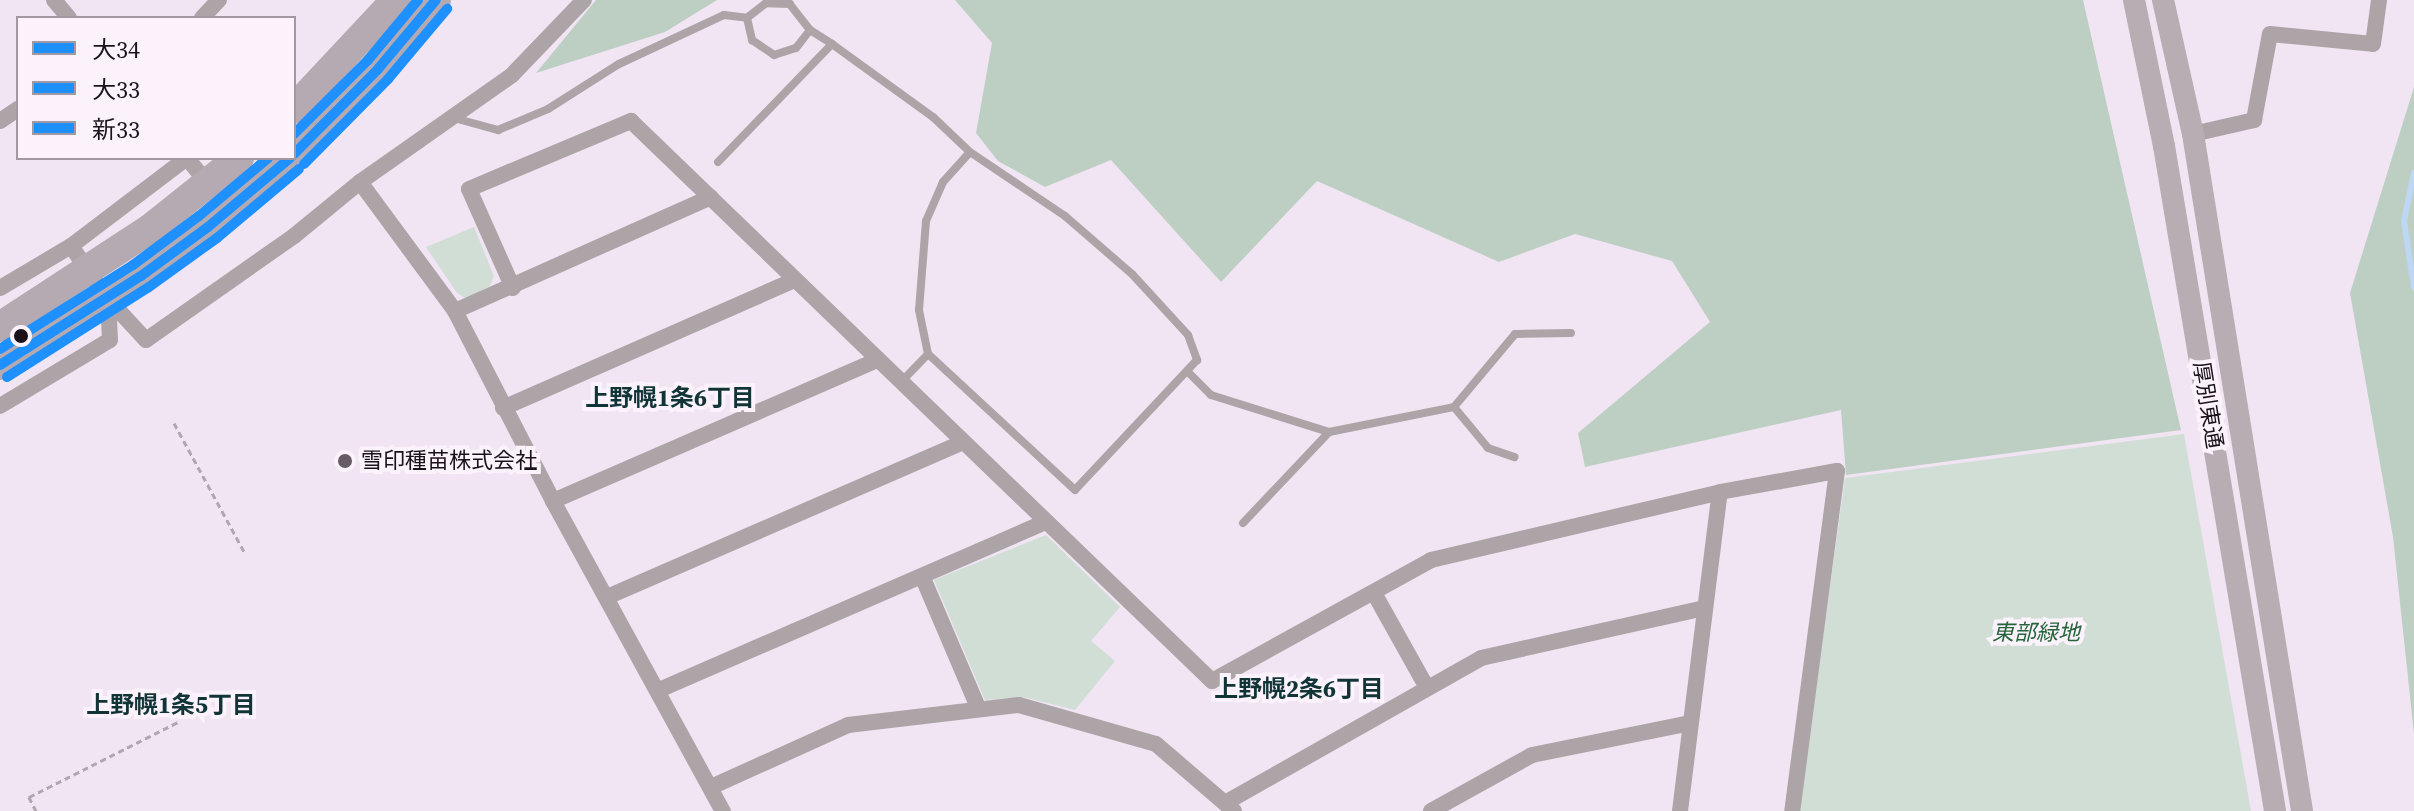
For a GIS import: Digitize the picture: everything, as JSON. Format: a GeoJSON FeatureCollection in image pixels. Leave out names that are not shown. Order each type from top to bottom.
{"type":"FeatureCollection","features":[{"type":"Feature","properties":{"kind":"highway"},"geometry":{"type":"LineString","coordinates":[[296,107],[396,0]]}},
{"type":"Feature","properties":{"kind":"highway"},"geometry":{"type":"LineString","coordinates":[[296,152],[378,69],[436,0]]}},
{"type":"Feature","properties":{"kind":"highway"},"geometry":{"type":"LineString","coordinates":[[0,327],[89,272],[237,160]]}},
{"type":"Feature","properties":{"kind":"highway"},"geometry":{"type":"LineString","coordinates":[[0,365],[108,299],[208,227],[287,160]]}},
{"type":"Feature","properties":{"kind":"street"},"geometry":{"type":"LineString","coordinates":[[54,0],[67,16]]}},
{"type":"Feature","properties":{"kind":"street"},"geometry":{"type":"LineString","coordinates":[[204,16],[219,0]]}},
{"type":"Feature","properties":{"kind":"street"},"geometry":{"type":"LineString","coordinates":[[71,246],[108,299],[146,340],[294,236],[402,150],[454,118],[512,75],[584,0]]}},
{"type":"Feature","properties":{"kind":"street","name":"厚別東通"},"geometry":{"type":"LineString","coordinates":[[2134,0],[2164,146],[2275,811]]}},
{"type":"Feature","properties":{"kind":"street","name":"厚別東通"},"geometry":{"type":"LineString","coordinates":[[2163,0],[2193,134],[2302,811]]}},
{"type":"Feature","properties":{"kind":"street"},"geometry":{"type":"LineString","coordinates":[[2193,134],[2254,120],[2270,34],[2373,44],[2379,0]]}},
{"type":"Feature","properties":{"kind":"street"},"geometry":{"type":"LineString","coordinates":[[513,288],[469,189],[631,121],[1212,681],[1431,560],[1720,492],[1837,471],[1792,811]]}},
{"type":"Feature","properties":{"kind":"street"},"geometry":{"type":"LineString","coordinates":[[0,288],[71,246],[184,160]]}},
{"type":"Feature","properties":{"kind":"street"},"geometry":{"type":"LineString","coordinates":[[189,160],[208,184]]}},
{"type":"Feature","properties":{"kind":"street"},"geometry":{"type":"LineString","coordinates":[[360,182],[455,311],[503,408],[723,811]]}},
{"type":"Feature","properties":{"kind":"street"},"geometry":{"type":"LineString","coordinates":[[455,311],[513,288],[711,197]]}},
{"type":"Feature","properties":{"kind":"street"},"geometry":{"type":"LineString","coordinates":[[503,408],[795,280]]}},
{"type":"Feature","properties":{"kind":"street"},"geometry":{"type":"LineString","coordinates":[[0,406],[110,340],[108,299]]}},
{"type":"Feature","properties":{"kind":"street"},"geometry":{"type":"LineString","coordinates":[[553,501],[877,360]]}},
{"type":"Feature","properties":{"kind":"street"},"geometry":{"type":"LineString","coordinates":[[607,597],[963,442]]}},
{"type":"Feature","properties":{"kind":"street"},"geometry":{"type":"LineString","coordinates":[[1680,811],[1720,492]]}},
{"type":"Feature","properties":{"kind":"street"},"geometry":{"type":"LineString","coordinates":[[659,690],[1045,522]]}},
{"type":"Feature","properties":{"kind":"street"},"geometry":{"type":"LineString","coordinates":[[922,576],[978,707]]}},
{"type":"Feature","properties":{"kind":"street"},"geometry":{"type":"LineString","coordinates":[[1374,593],[1426,686]]}},
{"type":"Feature","properties":{"kind":"street"},"geometry":{"type":"LineString","coordinates":[[711,787],[848,725],[978,707],[1019,705],[1156,744],[1230,807],[1426,686],[1481,658],[1704,608]]}},
{"type":"Feature","properties":{"kind":"street"},"geometry":{"type":"LineString","coordinates":[[1431,811],[1532,755],[1690,723]]}},
{"type":"Feature","properties":{"kind":"lane"},"geometry":{"type":"LineString","coordinates":[[454,118],[498,130],[548,109],[619,64],[724,15],[747,18],[766,3],[790,4],[810,30],[933,117],[970,152],[1065,216],[1132,274],[1188,335],[1197,360],[1075,490],[928,354],[919,310],[926,221],[943,182],[970,152]]}},
{"type":"Feature","properties":{"kind":"lane"},"geometry":{"type":"LineString","coordinates":[[747,18],[752,40],[774,55],[796,48],[810,30]]}},
{"type":"Feature","properties":{"kind":"lane"},"geometry":{"type":"LineString","coordinates":[[718,162],[832,44]]}},
{"type":"Feature","properties":{"kind":"lane"},"geometry":{"type":"LineString","coordinates":[[1187,371],[1211,395],[1329,432],[1454,407],[1515,334],[1571,333]]}},
{"type":"Feature","properties":{"kind":"lane"},"geometry":{"type":"LineString","coordinates":[[901,383],[928,354]]}},
{"type":"Feature","properties":{"kind":"lane"},"geometry":{"type":"LineString","coordinates":[[1454,407],[1488,448],[1514,457]]}},
{"type":"Feature","properties":{"kind":"lane"},"geometry":{"type":"LineString","coordinates":[[1243,523],[1329,432]]}},
{"type":"Feature","properties":{"kind":"path"},"geometry":{"type":"LineString","coordinates":[[174,423],[245,553]]}},
{"type":"Feature","properties":{"kind":"path"},"geometry":{"type":"LineString","coordinates":[[36,811],[29,797],[178,722]]}},
{"type":"Feature","properties":{"kind":"green space"},"geometry":{"type":"Polygon","coordinates":[[[596,0],[717,0],[665,32],[536,73],[596,0]]]}},
{"type":"Feature","properties":{"kind":"green space"},"geometry":{"type":"Polygon","coordinates":[[[955,0],[2083,0],[2181,430],[1846,475],[1841,410],[1585,467],[1578,433],[1710,322],[1672,261],[1575,234],[1499,262],[1317,181],[1221,282],[1111,160],[1045,187],[998,161],[976,133],[992,43],[955,0]]]}},
{"type":"Feature","properties":{"kind":"green space"},"geometry":{"type":"Polygon","coordinates":[[[2414,87],[2414,734],[2393,537],[2350,293],[2414,87]]]}},
{"type":"Feature","properties":{"kind":"green space"},"geometry":{"type":"Polygon","coordinates":[[[474,227],[494,276],[490,286],[467,299],[457,293],[426,247],[474,227]]]}},
{"type":"Feature","properties":{"kind":"green space","name":"東部緑地"},"geometry":{"type":"Polygon","coordinates":[[[2184,434],[2251,811],[1799,811],[1845,478],[2184,434]]]}},
{"type":"Feature","properties":{"kind":"green space"},"geometry":{"type":"Polygon","coordinates":[[[1046,535],[1120,607],[1091,641],[1115,661],[1075,710],[1023,697],[985,700],[934,580],[1046,535]]]}},
{"type":"Feature","properties":{"kind":"waterway"},"geometry":{"type":"LineString","coordinates":[[2414,173],[2404,221],[2414,287]]}},
{"type":"Feature","properties":{"kind":"transit line","name":"新33"},"geometry":{"type":"LineString","coordinates":[[296,132],[368,60],[418,0]]}},
{"type":"Feature","properties":{"kind":"transit line","name":"大34"},"geometry":{"type":"LineString","coordinates":[[296,152],[378,69],[436,0]]}},
{"type":"Feature","properties":{"kind":"transit line","name":"大33"},"geometry":{"type":"LineString","coordinates":[[304,164],[388,79],[447,9]]}},
{"type":"Feature","properties":{"kind":"transit line","name":"新33"},"geometry":{"type":"LineString","coordinates":[[0,349],[133,265],[199,216],[266,160]]}},
{"type":"Feature","properties":{"kind":"transit line","name":"大34"},"geometry":{"type":"LineString","coordinates":[[0,365],[141,276],[208,227],[288,160]]}},
{"type":"Feature","properties":{"kind":"transit line","name":"大33"},"geometry":{"type":"LineString","coordinates":[[7,377],[149,287],[217,238],[299,169]]}},
{"type":"Feature","properties":{"kind":"place","name":"雪印種苗株式会社"},"geometry":{"type":"Point","coordinates":[345,461]}},
{"type":"Feature","properties":{"kind":"district","name":"上野幌1条6丁目"},"geometry":{"type":"Point","coordinates":[670,398]}},
{"type":"Feature","properties":{"kind":"district","name":"上野幌2条6丁目"},"geometry":{"type":"Point","coordinates":[1299,689]}},
{"type":"Feature","properties":{"kind":"district","name":"上野幌1条5丁目"},"geometry":{"type":"Point","coordinates":[171,705]}}]}
